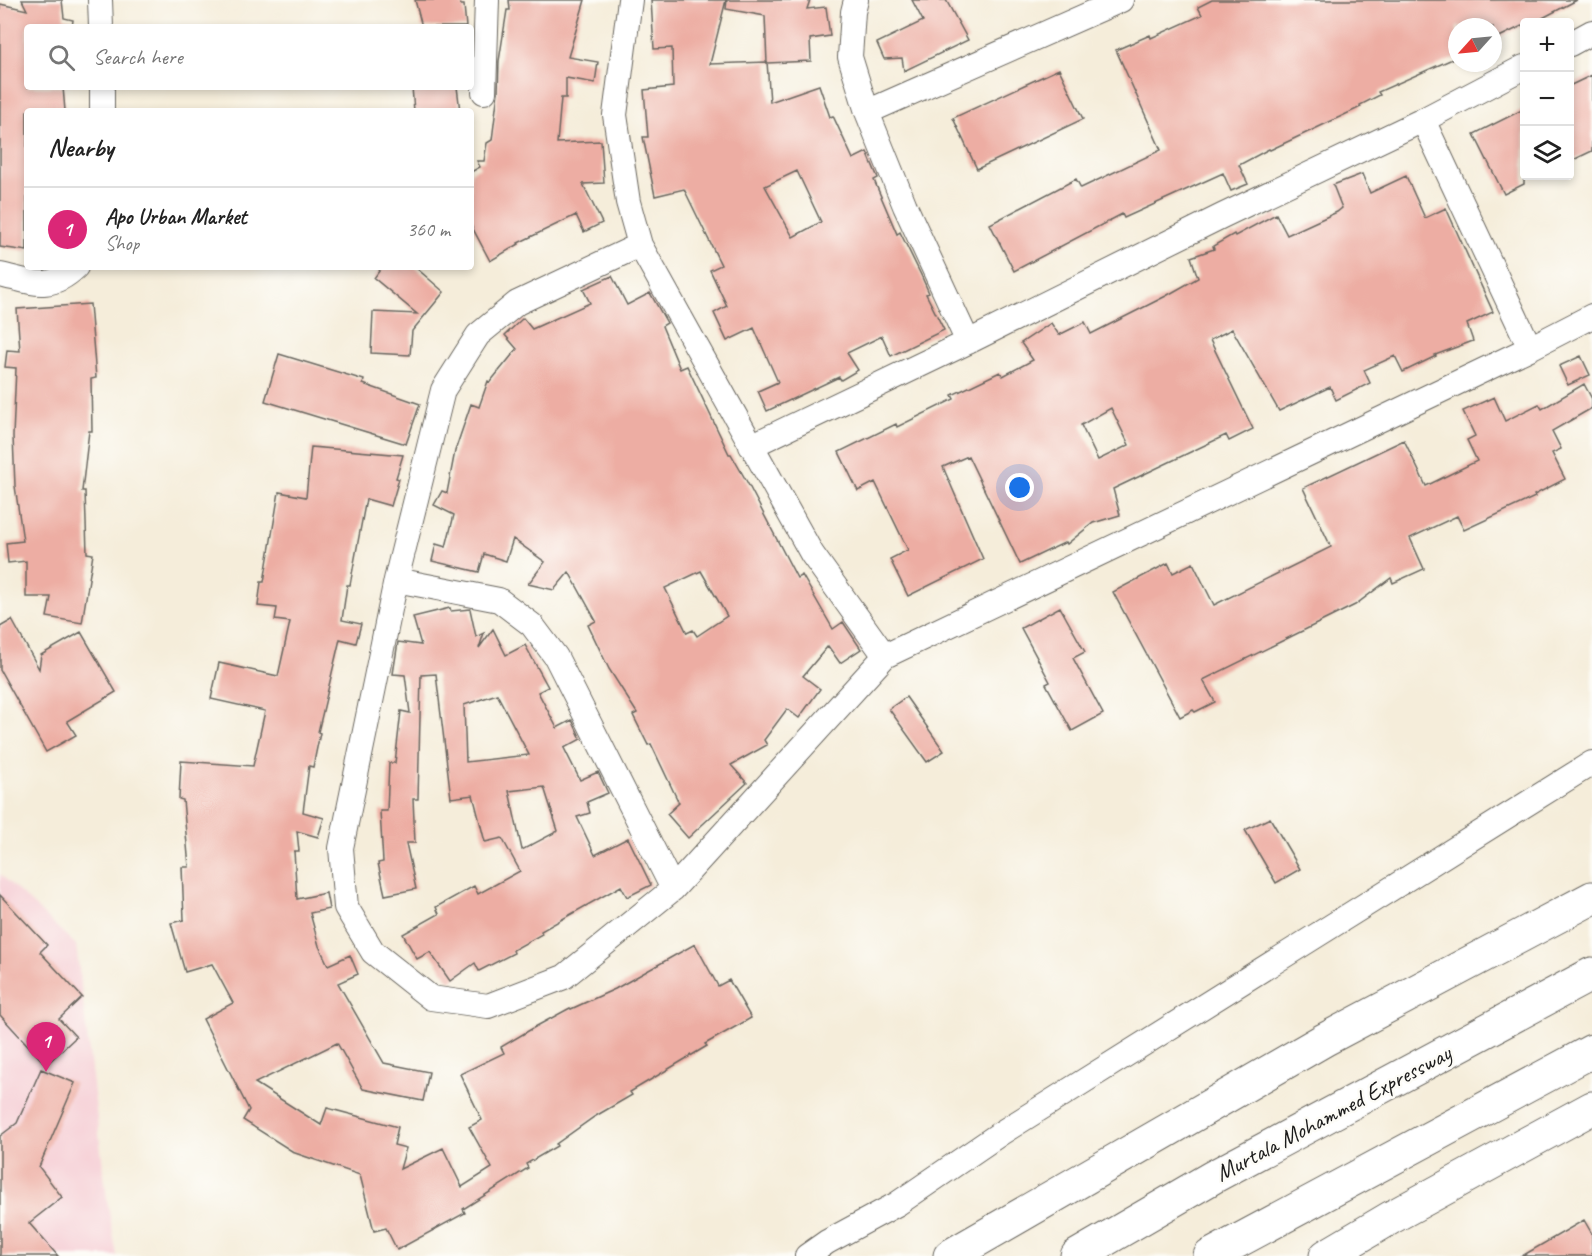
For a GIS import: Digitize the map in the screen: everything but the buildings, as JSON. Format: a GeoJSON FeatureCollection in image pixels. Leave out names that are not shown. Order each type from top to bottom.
{"type":"FeatureCollection","features":[{"type":"Feature","properties":{"kind":"main road"},"geometry":{"type":"LineString","coordinates":[[950,1256],[1324,1040],[1592,898]]}},
{"type":"Feature","properties":{"kind":"main road","name":"Murtala Mohammed Expressway"},"geometry":{"type":"LineString","coordinates":[[1077,1256],[1213,1178],[1592,974]]}},
{"type":"Feature","properties":{"kind":"main road"},"geometry":{"type":"LineString","coordinates":[[1210,1256],[1592,1051]]}},
{"type":"Feature","properties":{"kind":"main road"},"geometry":{"type":"LineString","coordinates":[[1326,1256],[1392,1216],[1592,1108]]}},
{"type":"Feature","properties":{"kind":"street"},"geometry":{"type":"LineString","coordinates":[[100,0],[101,24]]}},
{"type":"Feature","properties":{"kind":"street"},"geometry":{"type":"LineString","coordinates":[[483,92],[487,0]]}},
{"type":"Feature","properties":{"kind":"street"},"geometry":{"type":"LineString","coordinates":[[630,0],[615,115],[628,202],[640,245],[812,554],[885,656]]}},
{"type":"Feature","properties":{"kind":"street"},"geometry":{"type":"LineString","coordinates":[[856,0],[850,57],[867,112],[904,206],[968,342]]}},
{"type":"Feature","properties":{"kind":"street"},"geometry":{"type":"LineString","coordinates":[[867,112],[1121,0]]}},
{"type":"Feature","properties":{"kind":"street"},"geometry":{"type":"LineString","coordinates":[[1574,41],[1592,32]]}},
{"type":"Feature","properties":{"kind":"street"},"geometry":{"type":"LineString","coordinates":[[751,446],[1423,120],[1520,70]]}},
{"type":"Feature","properties":{"kind":"street"},"geometry":{"type":"LineString","coordinates":[[102,90],[102,108]]}},
{"type":"Feature","properties":{"kind":"street"},"geometry":{"type":"LineString","coordinates":[[1423,120],[1530,348]]}},
{"type":"Feature","properties":{"kind":"street"},"geometry":{"type":"LineString","coordinates":[[640,245],[518,303],[478,335],[443,390],[396,580],[341,848],[346,906],[373,952],[431,998],[489,1006],[564,976],[673,889],[885,656],[1530,348],[1592,316]]}},
{"type":"Feature","properties":{"kind":"street"},"geometry":{"type":"LineString","coordinates":[[0,275],[44,284],[65,278],[73,270]]}},
{"type":"Feature","properties":{"kind":"street"},"geometry":{"type":"LineString","coordinates":[[396,580],[499,600],[532,625],[556,657],[673,889]]}},
{"type":"Feature","properties":{"kind":"street"},"geometry":{"type":"LineString","coordinates":[[807,1256],[827,1242],[897,1204],[1001,1133],[1592,764]]}},
{"type":"Feature","properties":{"kind":"shaded area"},"geometry":{"type":"Polygon","coordinates":[[[0,874],[76,945],[107,1200],[117,1256],[0,1256],[0,874]]]}},
{"type":"Feature","properties":{"kind":"place","name":"Apo Urban Market"},"geometry":{"type":"Point","coordinates":[46,1072]}}]}
